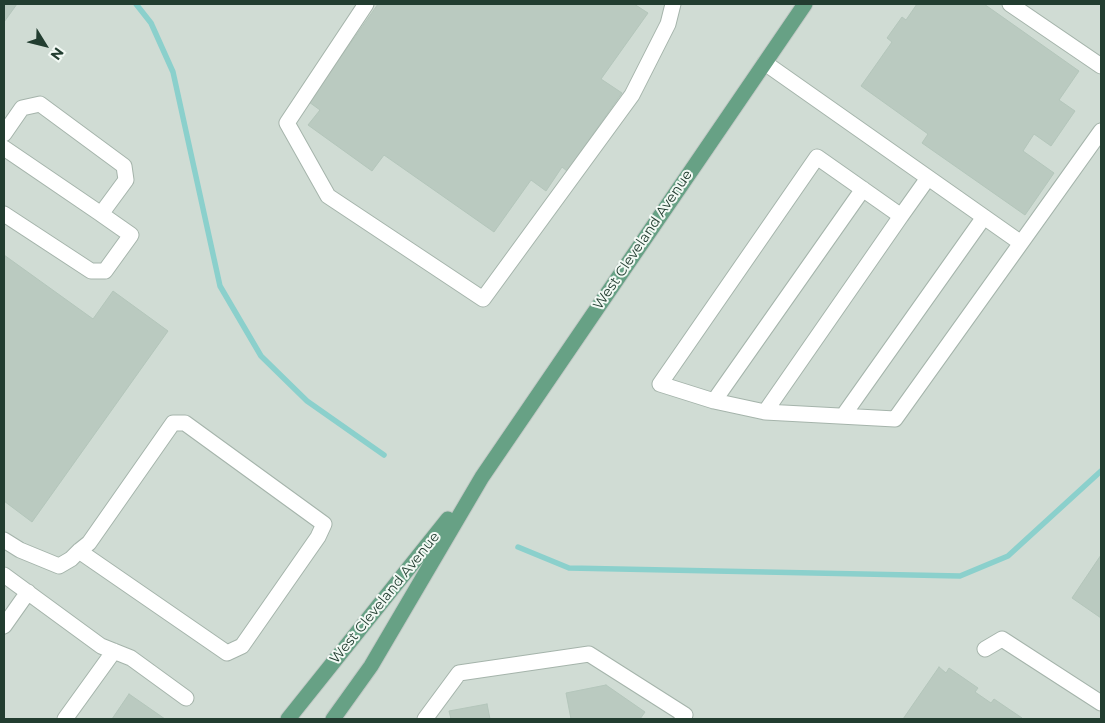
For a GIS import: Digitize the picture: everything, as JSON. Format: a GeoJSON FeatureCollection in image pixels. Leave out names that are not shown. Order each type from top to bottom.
{"type":"FeatureCollection","features":[{"type":"Feature","properties":{"kind":"main road","name":"West Cleveland Avenue"},"geometry":{"type":"LineString","coordinates":[[333,719],[371,666],[482,477],[806,4]]}},
{"type":"Feature","properties":{"kind":"main road","name":"West Cleveland Avenue"},"geometry":{"type":"LineString","coordinates":[[288,719],[482,477]]}},
{"type":"Feature","properties":{"kind":"lane"},"geometry":{"type":"LineString","coordinates":[[366,4],[288,123],[328,196],[483,299],[632,95],[668,24],[673,4]]}},
{"type":"Feature","properties":{"kind":"lane"},"geometry":{"type":"LineString","coordinates":[[1010,4],[1101,66]]}},
{"type":"Feature","properties":{"kind":"lane"},"geometry":{"type":"LineString","coordinates":[[765,62],[1021,243]]}},
{"type":"Feature","properties":{"kind":"lane"},"geometry":{"type":"LineString","coordinates":[[4,134],[22,108],[40,104],[124,166],[126,180],[101,214]]}},
{"type":"Feature","properties":{"kind":"lane"},"geometry":{"type":"LineString","coordinates":[[901,216],[817,157],[660,384],[714,401],[765,412],[895,419],[1101,131]]}},
{"type":"Feature","properties":{"kind":"lane"},"geometry":{"type":"LineString","coordinates":[[4,148],[131,235],[105,271],[91,271],[4,214]]}},
{"type":"Feature","properties":{"kind":"lane"},"geometry":{"type":"LineString","coordinates":[[765,412],[928,178]]}},
{"type":"Feature","properties":{"kind":"lane"},"geometry":{"type":"LineString","coordinates":[[714,401],[863,190]]}},
{"type":"Feature","properties":{"kind":"lane"},"geometry":{"type":"LineString","coordinates":[[843,416],[984,217]]}},
{"type":"Feature","properties":{"kind":"lane"},"geometry":{"type":"LineString","coordinates":[[4,540],[20,550],[59,566],[71,559],[79,551],[89,543],[173,424],[185,423],[324,524],[318,537],[242,646],[227,653],[79,551]]}},
{"type":"Feature","properties":{"kind":"lane"},"geometry":{"type":"LineString","coordinates":[[4,575],[101,646],[131,658],[186,698]]}},
{"type":"Feature","properties":{"kind":"lane"},"geometry":{"type":"LineString","coordinates":[[4,626],[28,592]]}},
{"type":"Feature","properties":{"kind":"lane"},"geometry":{"type":"LineString","coordinates":[[985,649],[1002,639],[1101,704]]}},
{"type":"Feature","properties":{"kind":"lane"},"geometry":{"type":"LineString","coordinates":[[65,719],[114,651]]}},
{"type":"Feature","properties":{"kind":"lane"},"geometry":{"type":"LineString","coordinates":[[425,719],[459,672],[589,654],[685,715],[682,719]]}},
{"type":"Feature","properties":{"kind":"shaded area"},"geometry":{"type":"Polygon","coordinates":[[[4,4],[1101,4],[1101,719],[4,719],[4,4]]]}},
{"type":"Feature","properties":{"kind":"building"},"geometry":{"type":"Polygon","coordinates":[[[4,4],[17,4],[4,22],[4,4]]]}},
{"type":"Feature","properties":{"kind":"building"},"geometry":{"type":"Polygon","coordinates":[[[378,4],[634,4],[648,13],[601,79],[622,93],[567,171],[562,167],[546,191],[531,180],[494,232],[384,155],[372,171],[308,125],[320,110],[309,102],[378,4]]]}},
{"type":"Feature","properties":{"kind":"building"},"geometry":{"type":"Polygon","coordinates":[[[917,4],[984,4],[1079,71],[1059,100],[1075,111],[1051,146],[1034,134],[1023,151],[1054,173],[1025,215],[922,143],[928,134],[861,86],[892,42],[887,38],[902,17],[906,20],[917,4]]]}},
{"type":"Feature","properties":{"kind":"building"},"geometry":{"type":"Polygon","coordinates":[[[4,255],[93,319],[113,291],[168,331],[32,522],[4,501],[4,255]]]}},
{"type":"Feature","properties":{"kind":"building"},"geometry":{"type":"Polygon","coordinates":[[[1101,555],[1101,618],[1072,598],[1101,555]]]}},
{"type":"Feature","properties":{"kind":"building"},"geometry":{"type":"Polygon","coordinates":[[[939,667],[946,673],[949,668],[978,688],[975,692],[991,703],[994,699],[1022,718],[903,719],[939,667]]]}},
{"type":"Feature","properties":{"kind":"building"},"geometry":{"type":"Polygon","coordinates":[[[606,685],[645,712],[640,719],[571,719],[566,693],[606,685]]]}},
{"type":"Feature","properties":{"kind":"building"},"geometry":{"type":"Polygon","coordinates":[[[129,694],[165,719],[112,719],[129,694]]]}},
{"type":"Feature","properties":{"kind":"building"},"geometry":{"type":"Polygon","coordinates":[[[487,704],[490,719],[451,719],[449,711],[487,704]]]}},
{"type":"Feature","properties":{"kind":"waterway"},"geometry":{"type":"LineString","coordinates":[[136,4],[151,23],[173,72],[220,286],[261,356],[307,401],[384,455]]}},
{"type":"Feature","properties":{"kind":"waterway"},"geometry":{"type":"LineString","coordinates":[[518,547],[569,568],[960,576],[1008,556],[1101,471]]}}]}
